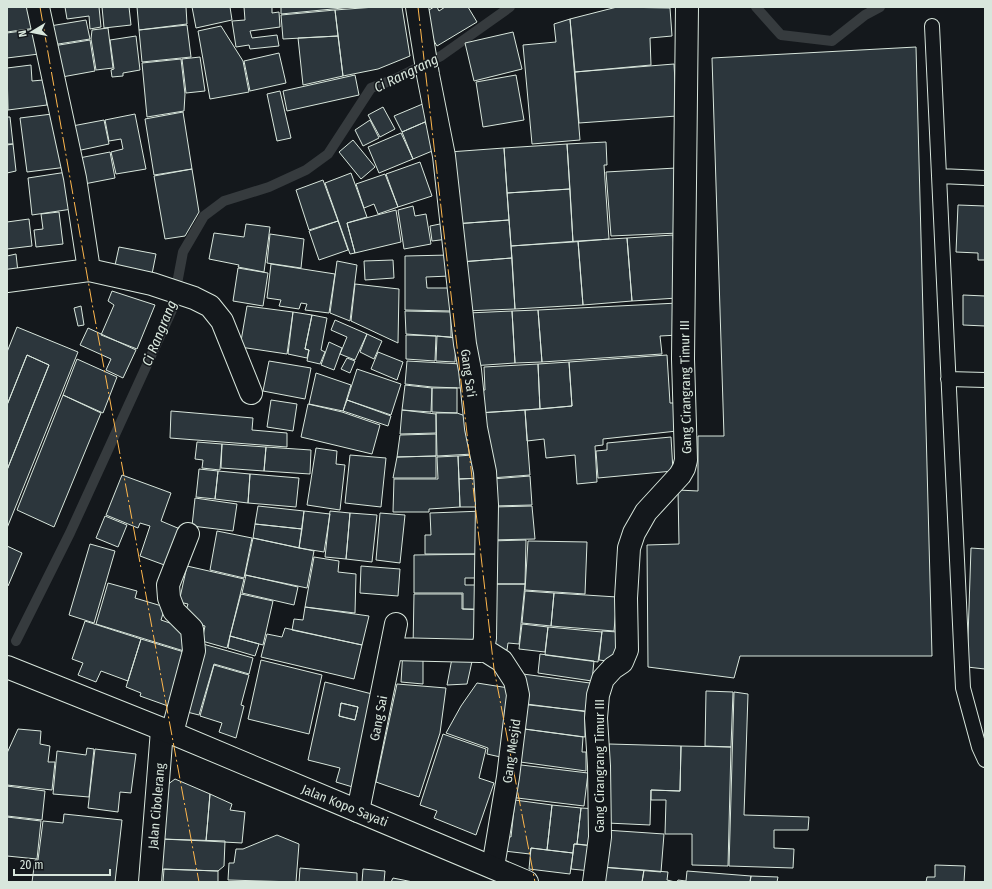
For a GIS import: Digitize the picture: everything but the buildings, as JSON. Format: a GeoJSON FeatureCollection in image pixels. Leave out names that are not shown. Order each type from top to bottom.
{"type":"FeatureCollection","features":[{"type":"Feature","properties":{"kind":"street"},"geometry":{"type":"LineString","coordinates":[[38,7],[75,178],[89,270]]}},
{"type":"Feature","properties":{"kind":"street","name":"Gang Sa'i"},"geometry":{"type":"LineString","coordinates":[[417,7],[428,75],[444,156],[476,428],[486,472],[487,505],[483,649]]}},
{"type":"Feature","properties":{"kind":"street","name":"Gang Cirangrang Timur III"},"geometry":{"type":"LineString","coordinates":[[594,882],[600,837],[599,766],[596,718],[598,695],[603,679],[613,668],[622,662],[627,650],[626,598],[629,548],[634,533],[646,512],[680,475],[686,460],[683,359],[687,7]]}},
{"type":"Feature","properties":{"kind":"street"},"geometry":{"type":"LineString","coordinates":[[7,281],[89,270],[152,284],[194,298],[210,306],[222,321],[251,393]]}},
{"type":"Feature","properties":{"kind":"street","name":"Jalan Cibolerang"},"geometry":{"type":"LineString","coordinates":[[150,882],[167,731],[194,651],[192,629],[174,611],[169,598],[168,585],[188,534]]}},
{"type":"Feature","properties":{"kind":"street","name":"Gang Sai"},"geometry":{"type":"LineString","coordinates":[[358,811],[396,624]]}},
{"type":"Feature","properties":{"kind":"street"},"geometry":{"type":"LineString","coordinates":[[391,649],[480,651],[483,649]]}},
{"type":"Feature","properties":{"kind":"street","name":"Gang Mesjid"},"geometry":{"type":"LineString","coordinates":[[483,649],[502,660],[515,681],[518,695],[508,777],[493,867]]}},
{"type":"Feature","properties":{"kind":"street","name":"Jalan Kopo Sayati"},"geometry":{"type":"LineString","coordinates":[[7,667],[167,731],[527,882]]}},
{"type":"Feature","properties":{"kind":"lane"},"geometry":{"type":"LineString","coordinates":[[932,26],[963,688],[979,747],[985,760]]}},
{"type":"Feature","properties":{"kind":"lane"},"geometry":{"type":"LineString","coordinates":[[939,176],[985,178]]}},
{"type":"Feature","properties":{"kind":"lane"},"geometry":{"type":"LineString","coordinates":[[948,379],[985,380]]}},
{"type":"Feature","properties":{"kind":"waterway","name":"Ci Rangrang"},"geometry":{"type":"LineString","coordinates":[[16,641],[70,533],[172,310],[183,252],[204,216],[224,201],[269,187],[306,170],[328,154],[371,88],[395,79],[441,56],[510,7]]}},
{"type":"Feature","properties":{"kind":"waterway","name":"Ci Rangrang"},"geometry":{"type":"LineString","coordinates":[[756,7],[781,35],[832,41],[865,15],[880,7]]}},
{"type":"Feature","properties":{"kind":"power"},"geometry":{"type":"LineString","coordinates":[[40,7],[92,303],[199,882]]}},
{"type":"Feature","properties":{"kind":"power"},"geometry":{"type":"LineString","coordinates":[[418,7],[494,669],[535,882]]}}]}
